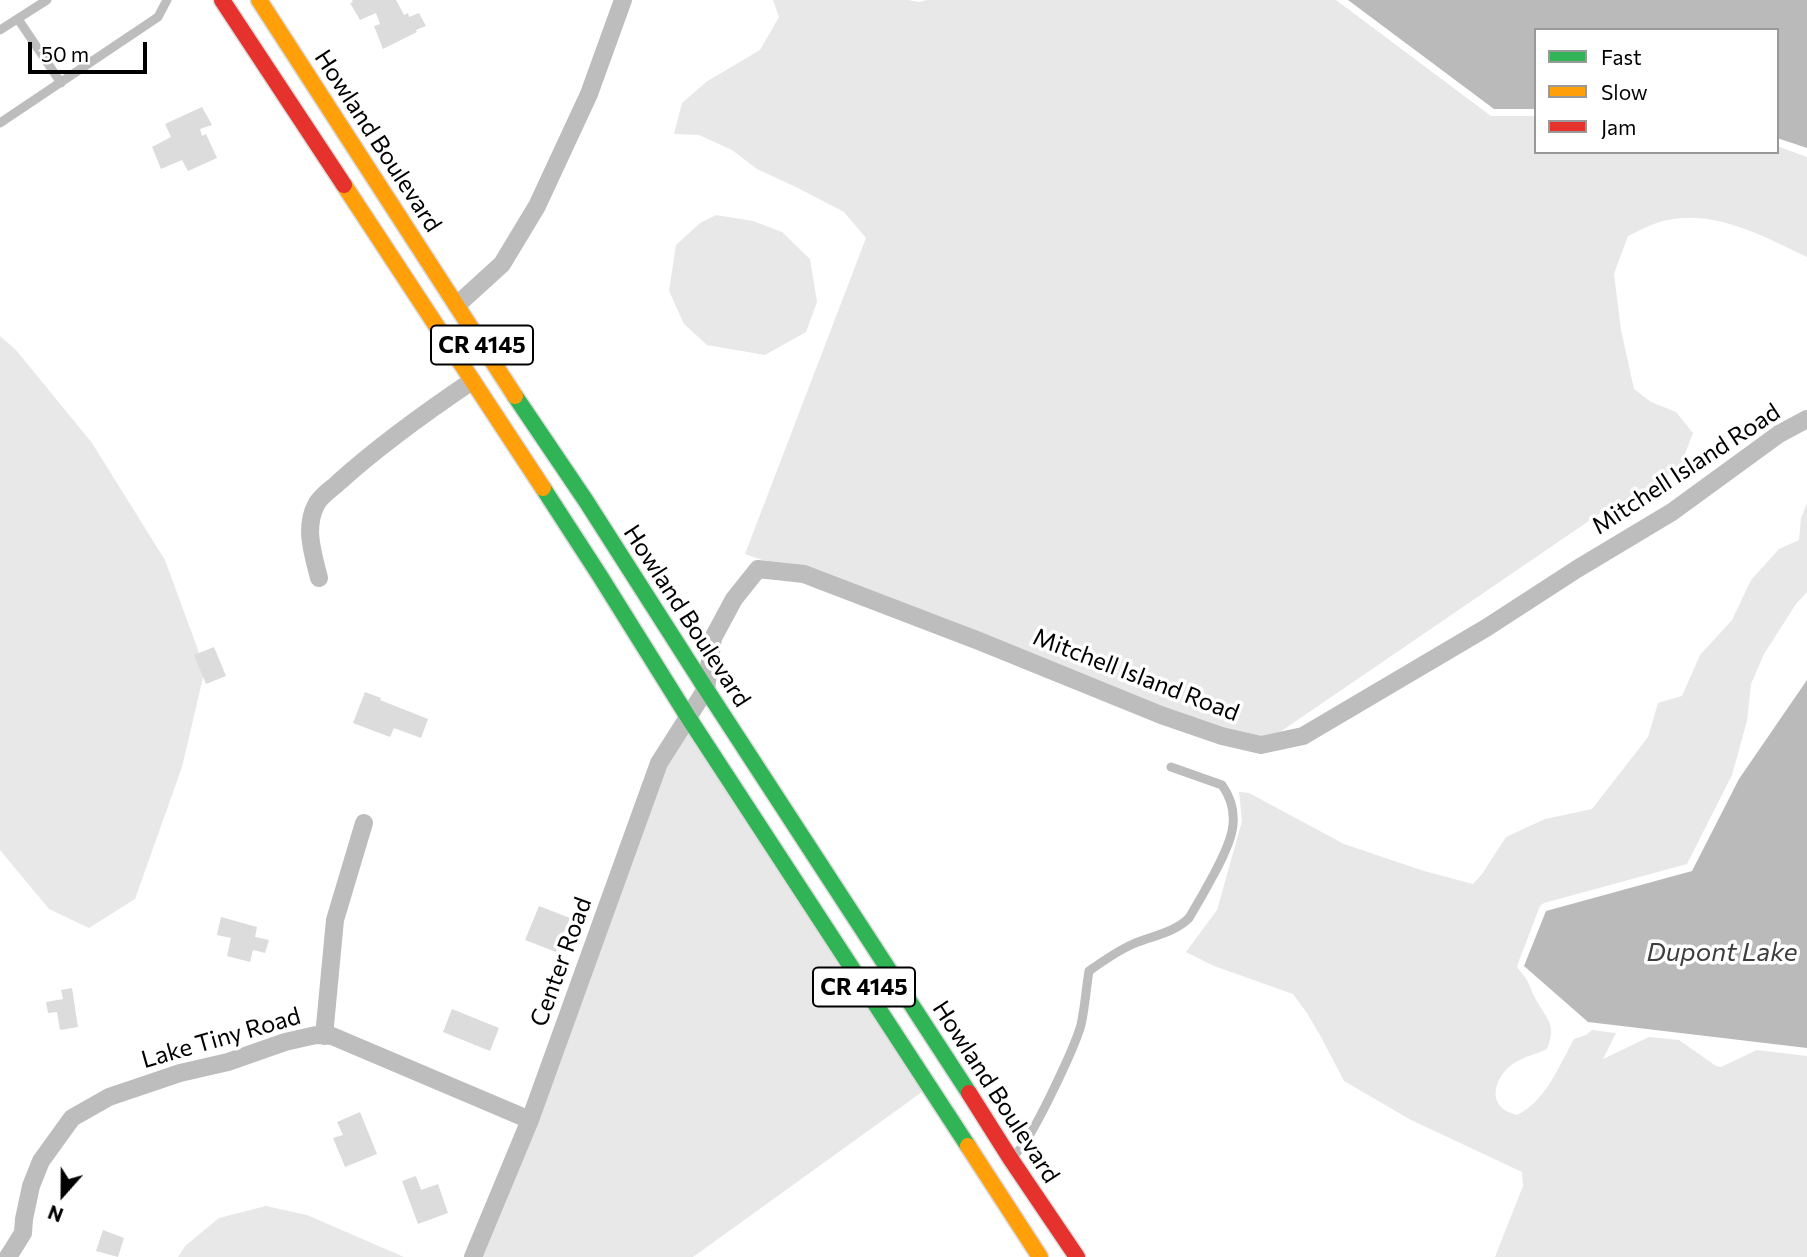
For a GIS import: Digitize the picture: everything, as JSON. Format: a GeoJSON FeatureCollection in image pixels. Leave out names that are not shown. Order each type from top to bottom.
{"type":"FeatureCollection","features":[{"type":"Feature","properties":{"kind":"main road","name":"CR 4145"},"geometry":{"type":"LineString","coordinates":[[222,0],[600,576],[688,717],[1040,1257]]}},
{"type":"Feature","properties":{"kind":"main road","name":"Howland Boulevard"},"geometry":{"type":"LineString","coordinates":[[259,0],[1010,1158],[1077,1257]]}},
{"type":"Feature","properties":{"kind":"street"},"geometry":{"type":"LineString","coordinates":[[457,305],[502,264],[537,206],[589,94],[623,0]]}},
{"type":"Feature","properties":{"kind":"street"},"geometry":{"type":"LineString","coordinates":[[318,578],[309,523],[316,503],[360,464],[429,410],[472,381]]}},
{"type":"Feature","properties":{"kind":"street","name":"Mitchell Island Road"},"geometry":{"type":"LineString","coordinates":[[706,689],[713,638],[734,599],[758,569],[804,575],[979,641],[1161,715],[1222,736],[1261,745],[1303,736],[1486,628],[1672,512],[1779,434],[1807,419]]}},
{"type":"Feature","properties":{"kind":"street","name":"Center Road"},"geometry":{"type":"LineString","coordinates":[[473,1257],[530,1120],[659,763],[706,689]]}},
{"type":"Feature","properties":{"kind":"street"},"geometry":{"type":"LineString","coordinates":[[324,1036],[335,920],[364,823]]}},
{"type":"Feature","properties":{"kind":"street","name":"Lake Tiny Road"},"geometry":{"type":"LineString","coordinates":[[8,1257],[23,1233],[31,1186],[41,1161],[72,1118],[109,1097],[285,1042],[316,1035],[332,1036],[530,1120]]}},
{"type":"Feature","properties":{"kind":"lane"},"geometry":{"type":"LineString","coordinates":[[0,30],[47,0]]}},
{"type":"Feature","properties":{"kind":"lane"},"geometry":{"type":"LineString","coordinates":[[0,123],[158,17],[167,0]]}},
{"type":"Feature","properties":{"kind":"lane"},"geometry":{"type":"LineString","coordinates":[[18,19],[61,83]]}},
{"type":"Feature","properties":{"kind":"lane"},"geometry":{"type":"LineString","coordinates":[[1010,1158],[1019,1152],[1032,1132],[1078,1033],[1089,971],[1133,944],[1183,925],[1226,852],[1233,830],[1233,818],[1231,803],[1222,785],[1171,767]]}},
{"type":"Feature","properties":{"kind":"shaded area"},"geometry":{"type":"Polygon","coordinates":[[[773,0],[1336,0],[1491,116],[1534,116],[1534,154],[1779,154],[1779,147],[1807,157],[1807,257],[1738,226],[1701,218],[1663,221],[1628,236],[1614,274],[1621,330],[1634,389],[1651,402],[1676,412],[1693,433],[1680,467],[1625,507],[1602,512],[1280,732],[1262,736],[1224,727],[1165,707],[808,566],[762,560],[745,554],[866,238],[844,212],[757,169],[732,150],[699,135],[674,134],[682,103],[706,82],[760,50],[779,17],[773,0]]]}},
{"type":"Feature","properties":{"kind":"shaded area"},"geometry":{"type":"Polygon","coordinates":[[[716,215],[753,221],[782,232],[810,259],[817,302],[806,332],[765,355],[707,345],[684,324],[669,291],[676,245],[700,223],[716,215]]]}},
{"type":"Feature","properties":{"kind":"shaded area"},"geometry":{"type":"Polygon","coordinates":[[[0,336],[16,350],[92,443],[165,560],[205,669],[182,767],[135,899],[89,928],[49,909],[0,850],[0,336]]]}},
{"type":"Feature","properties":{"kind":"shaded area"},"geometry":{"type":"Polygon","coordinates":[[[1807,503],[1807,592],[1796,604],[1764,654],[1751,684],[1747,721],[1732,775],[1687,864],[1540,906],[1517,966],[1549,1021],[1550,1040],[1547,1049],[1520,1060],[1505,1071],[1498,1083],[1496,1096],[1502,1108],[1507,1111],[1517,1115],[1527,1109],[1550,1082],[1574,1039],[1592,1030],[1616,1033],[1603,1059],[1649,1037],[1679,1040],[1721,1067],[1757,1050],[1807,1056],[1807,1257],[1495,1257],[1523,1186],[1522,1172],[1411,1120],[1344,1081],[1307,1013],[1293,994],[1214,966],[1186,952],[1217,910],[1242,821],[1239,792],[1249,793],[1344,844],[1473,884],[1506,837],[1545,819],[1592,809],[1648,737],[1658,703],[1682,696],[1700,655],[1732,620],[1751,580],[1779,549],[1799,540],[1801,518],[1807,503]]]}},
{"type":"Feature","properties":{"kind":"shaded area"},"geometry":{"type":"Polygon","coordinates":[[[688,733],[922,1092],[693,1257],[482,1257],[666,767],[688,733]]]}},
{"type":"Feature","properties":{"kind":"shaded area"},"geometry":{"type":"Polygon","coordinates":[[[266,1206],[307,1215],[404,1257],[178,1257],[185,1246],[219,1218],[266,1206]]]}},
{"type":"Feature","properties":{"kind":"water"},"geometry":{"type":"Polygon","coordinates":[[[1348,0],[1807,0],[1807,148],[1779,139],[1779,28],[1534,28],[1534,109],[1494,109],[1348,0]]]}},
{"type":"Feature","properties":{"kind":"water","name":"Dupont Lake"},"geometry":{"type":"Polygon","coordinates":[[[1807,680],[1807,1048],[1588,1022],[1524,966],[1546,911],[1692,871],[1739,779],[1807,680]]]}},
{"type":"Feature","properties":{"kind":"building"},"geometry":{"type":"Polygon","coordinates":[[[352,0],[396,0],[404,15],[408,13],[409,17],[419,13],[426,26],[383,49],[374,26],[380,24],[376,13],[360,20],[350,3],[352,0]]]}},
{"type":"Feature","properties":{"kind":"building"},"geometry":{"type":"Polygon","coordinates":[[[202,107],[212,125],[200,129],[202,136],[206,134],[217,158],[188,171],[182,160],[161,169],[152,147],[171,137],[165,124],[202,107]]]}},
{"type":"Feature","properties":{"kind":"building"},"geometry":{"type":"Polygon","coordinates":[[[214,647],[226,676],[206,684],[194,655],[214,647]]]}},
{"type":"Feature","properties":{"kind":"building"},"geometry":{"type":"Polygon","coordinates":[[[365,692],[428,719],[421,738],[394,728],[390,737],[353,723],[365,692]]]}},
{"type":"Feature","properties":{"kind":"building"},"geometry":{"type":"Polygon","coordinates":[[[539,906],[570,918],[556,952],[525,940],[539,906]]]}},
{"type":"Feature","properties":{"kind":"building"},"geometry":{"type":"Polygon","coordinates":[[[221,917],[257,927],[255,937],[269,940],[265,953],[253,950],[250,962],[227,956],[231,938],[217,935],[221,917]]]}},
{"type":"Feature","properties":{"kind":"building"},"geometry":{"type":"Polygon","coordinates":[[[72,988],[78,1027],[60,1030],[57,1012],[48,1013],[46,1002],[63,999],[61,990],[72,988]]]}},
{"type":"Feature","properties":{"kind":"building"},"geometry":{"type":"Polygon","coordinates":[[[452,1009],[499,1028],[490,1051],[443,1032],[452,1009]]]}},
{"type":"Feature","properties":{"kind":"building"},"geometry":{"type":"Polygon","coordinates":[[[360,1112],[377,1154],[345,1167],[333,1138],[343,1135],[337,1122],[360,1112]]]}},
{"type":"Feature","properties":{"kind":"building"},"geometry":{"type":"Polygon","coordinates":[[[416,1176],[421,1190],[438,1184],[448,1213],[418,1224],[402,1181],[416,1176]]]}},
{"type":"Feature","properties":{"kind":"building"},"geometry":{"type":"Polygon","coordinates":[[[103,1230],[124,1238],[118,1257],[96,1251],[103,1230]]]}},
{"type":"Feature","properties":{"kind":"traffic: fast"},"geometry":{"type":"LineString","coordinates":[[515,396],[586,501],[969,1093]]}},
{"type":"Feature","properties":{"kind":"traffic: fast"},"geometry":{"type":"LineString","coordinates":[[543,488],[688,717],[968,1146]]}},
{"type":"Feature","properties":{"kind":"traffic: slow"},"geometry":{"type":"LineString","coordinates":[[259,0],[515,396]]}},
{"type":"Feature","properties":{"kind":"traffic: slow"},"geometry":{"type":"LineString","coordinates":[[344,185],[543,488]]}},
{"type":"Feature","properties":{"kind":"traffic: slow"},"geometry":{"type":"LineString","coordinates":[[968,1146],[1040,1257]]}},
{"type":"Feature","properties":{"kind":"traffic: jam"},"geometry":{"type":"LineString","coordinates":[[222,0],[344,185]]}},
{"type":"Feature","properties":{"kind":"traffic: jam"},"geometry":{"type":"LineString","coordinates":[[969,1093],[1077,1257]]}}]}
